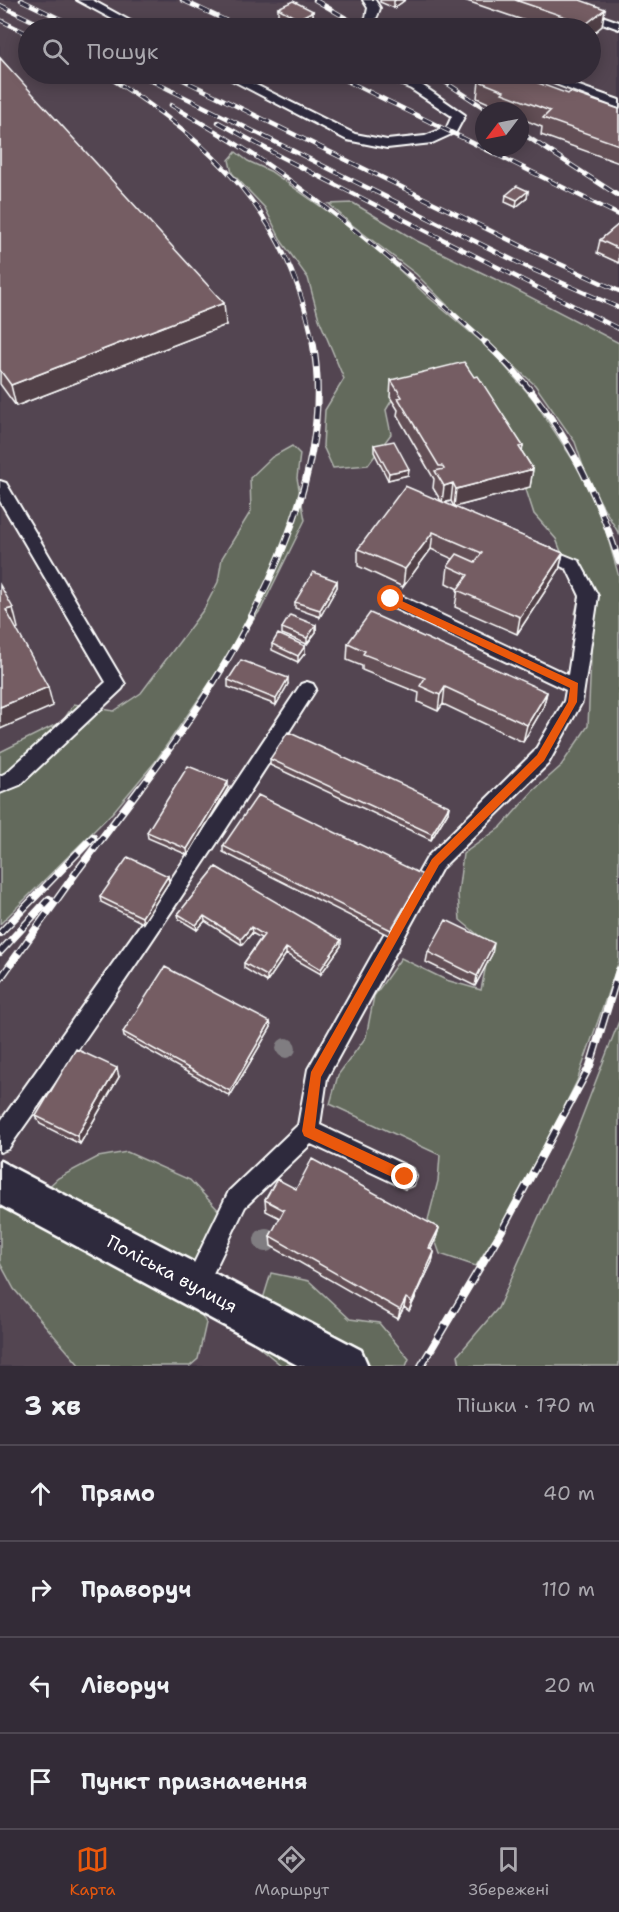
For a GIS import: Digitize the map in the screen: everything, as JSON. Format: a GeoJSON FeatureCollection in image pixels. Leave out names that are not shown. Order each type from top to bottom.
{"type":"FeatureCollection","features":[{"type":"Feature","properties":{"kind":"street","name":"Поліська вулиця"},"geometry":{"type":"LineString","coordinates":[[0,1182],[345,1366]]}},
{"type":"Feature","properties":{"kind":"lane"},"geometry":{"type":"LineString","coordinates":[[83,0],[118,18]]}},
{"type":"Feature","properties":{"kind":"lane"},"geometry":{"type":"LineString","coordinates":[[369,0],[374,8],[372,18]]}},
{"type":"Feature","properties":{"kind":"lane"},"geometry":{"type":"LineString","coordinates":[[545,0],[596,18]]}},
{"type":"Feature","properties":{"kind":"lane"},"geometry":{"type":"LineString","coordinates":[[601,20],[619,26]]}},
{"type":"Feature","properties":{"kind":"lane"},"geometry":{"type":"LineString","coordinates":[[246,84],[351,137],[387,144],[428,140],[452,129],[459,115],[410,84]]}},
{"type":"Feature","properties":{"kind":"lane"},"geometry":{"type":"LineString","coordinates":[[563,84],[619,104]]}},
{"type":"Feature","properties":{"kind":"lane"},"geometry":{"type":"LineString","coordinates":[[0,487],[116,684],[14,779],[0,785]]}},
{"type":"Feature","properties":{"kind":"lane"},"geometry":{"type":"LineString","coordinates":[[195,1286],[237,1199],[308,1131],[315,1076],[435,862],[541,758],[573,702],[589,596],[573,565],[520,542]]}},
{"type":"Feature","properties":{"kind":"lane"},"geometry":{"type":"LineString","coordinates":[[391,599],[575,686]]}},
{"type":"Feature","properties":{"kind":"lane"},"geometry":{"type":"LineString","coordinates":[[0,1141],[68,1049],[307,689]]}},
{"type":"Feature","properties":{"kind":"lane"},"geometry":{"type":"LineString","coordinates":[[308,1131],[405,1177]]}},
{"type":"Feature","properties":{"kind":"shaded area"},"geometry":{"type":"Polygon","coordinates":[[[0,0],[619,1],[619,1366],[0,1366],[0,0]]]}},
{"type":"Feature","properties":{"kind":"green space"},"geometry":{"type":"Polygon","coordinates":[[[236,152],[248,161],[270,171],[378,250],[427,296],[489,348],[534,400],[579,469],[603,521],[619,577],[619,961],[577,1081],[523,1191],[476,1266],[440,1254],[428,1220],[438,1181],[440,1155],[330,1104],[338,1075],[366,1037],[374,996],[401,958],[446,980],[481,990],[490,945],[460,920],[458,894],[463,854],[501,827],[533,791],[560,767],[588,726],[592,635],[575,614],[579,597],[556,539],[534,514],[520,471],[396,393],[386,410],[391,434],[368,465],[333,468],[323,446],[325,410],[344,379],[319,319],[308,278],[282,242],[265,208],[232,173],[229,160],[236,152]]]}},
{"type":"Feature","properties":{"kind":"green space"},"geometry":{"type":"Polygon","coordinates":[[[353,203],[417,241],[619,343],[619,534],[588,481],[575,442],[535,385],[454,312],[416,274],[329,204],[353,203]]]}},
{"type":"Feature","properties":{"kind":"green space"},"geometry":{"type":"Polygon","coordinates":[[[292,446],[300,454],[297,478],[305,520],[261,609],[155,762],[113,812],[0,924],[0,752],[63,721],[74,704],[114,711],[141,693],[204,609],[218,582],[222,558],[251,511],[250,478],[272,457],[292,446]]]}},
{"type":"Feature","properties":{"kind":"green space"},"geometry":{"type":"Polygon","coordinates":[[[619,1021],[619,1366],[460,1366],[458,1355],[498,1308],[573,1140],[619,1021]]]}},
{"type":"Feature","properties":{"kind":"green space"},"geometry":{"type":"Polygon","coordinates":[[[127,1152],[190,1180],[222,1214],[192,1297],[206,1323],[198,1359],[190,1366],[80,1366],[14,1289],[0,1263],[0,1186],[29,1205],[58,1178],[98,1157],[127,1152]]]}},
{"type":"Feature","properties":{"kind":"green space"},"geometry":{"type":"Polygon","coordinates":[[[271,1273],[309,1281],[350,1319],[379,1323],[409,1359],[406,1366],[335,1366],[314,1359],[282,1366],[251,1338],[271,1273]]]}},
{"type":"Feature","properties":{"kind":"building"},"geometry":{"type":"Polygon","coordinates":[[[515,0],[580,0],[605,9],[594,18],[568,18],[515,0]]]}},
{"type":"Feature","properties":{"kind":"building"},"geometry":{"type":"Polygon","coordinates":[[[293,1],[313,11],[296,18],[278,8],[293,1]]]}},
{"type":"Feature","properties":{"kind":"building"},"geometry":{"type":"Polygon","coordinates":[[[0,58],[18,78],[18,84],[24,84],[224,303],[11,385],[0,370],[0,58]]]}},
{"type":"Feature","properties":{"kind":"building"},"geometry":{"type":"Polygon","coordinates":[[[486,84],[541,84],[619,109],[619,145],[543,118],[550,111],[502,93],[504,91],[486,84]]]}},
{"type":"Feature","properties":{"kind":"building"},"geometry":{"type":"Polygon","coordinates":[[[517,186],[528,191],[517,200],[506,195],[517,186]]]}},
{"type":"Feature","properties":{"kind":"building"},"geometry":{"type":"Polygon","coordinates":[[[619,224],[619,249],[600,240],[619,224]]]}},
{"type":"Feature","properties":{"kind":"building"},"geometry":{"type":"Polygon","coordinates":[[[464,362],[474,377],[478,376],[523,446],[519,447],[533,469],[456,489],[453,483],[444,486],[435,471],[444,469],[439,466],[398,398],[402,397],[391,380],[464,362]]]}},
{"type":"Feature","properties":{"kind":"building"},"geometry":{"type":"Polygon","coordinates":[[[394,441],[409,469],[389,473],[374,445],[394,441]]]}},
{"type":"Feature","properties":{"kind":"building"},"geometry":{"type":"Polygon","coordinates":[[[405,486],[563,553],[520,617],[457,590],[468,575],[448,566],[457,554],[475,562],[482,553],[433,532],[405,569],[358,549],[405,486]]]}},
{"type":"Feature","properties":{"kind":"building"},"geometry":{"type":"Polygon","coordinates":[[[313,572],[337,581],[320,610],[295,602],[313,572]]]}},
{"type":"Feature","properties":{"kind":"building"},"geometry":{"type":"Polygon","coordinates":[[[0,585],[13,608],[6,610],[48,687],[0,707],[0,585]]]}},
{"type":"Feature","properties":{"kind":"building"},"geometry":{"type":"Polygon","coordinates":[[[370,613],[547,692],[527,725],[445,687],[440,695],[420,686],[425,678],[363,654],[365,651],[348,643],[370,613]]]}},
{"type":"Feature","properties":{"kind":"building"},"geometry":{"type":"Polygon","coordinates":[[[290,615],[316,625],[307,638],[282,628],[290,615]]]}},
{"type":"Feature","properties":{"kind":"building"},"geometry":{"type":"Polygon","coordinates":[[[278,634],[305,646],[298,656],[272,644],[278,634]]]}},
{"type":"Feature","properties":{"kind":"building"},"geometry":{"type":"Polygon","coordinates":[[[241,660],[288,678],[276,699],[228,680],[241,660]]]}},
{"type":"Feature","properties":{"kind":"building"},"geometry":{"type":"Polygon","coordinates":[[[288,732],[449,806],[432,834],[270,759],[288,732]]]}},
{"type":"Feature","properties":{"kind":"building"},"geometry":{"type":"Polygon","coordinates":[[[188,766],[228,782],[187,849],[147,832],[188,766]]]}},
{"type":"Feature","properties":{"kind":"building"},"geometry":{"type":"Polygon","coordinates":[[[258,795],[423,875],[391,930],[223,846],[258,795]]]}},
{"type":"Feature","properties":{"kind":"building"},"geometry":{"type":"Polygon","coordinates":[[[128,857],[168,876],[142,917],[100,897],[128,857]]]}},
{"type":"Feature","properties":{"kind":"building"},"geometry":{"type":"Polygon","coordinates":[[[216,867],[341,940],[321,969],[286,948],[267,976],[244,963],[264,935],[251,927],[241,939],[204,916],[196,925],[178,914],[216,867]]]}},
{"type":"Feature","properties":{"kind":"building"},"geometry":{"type":"Polygon","coordinates":[[[446,920],[494,943],[477,976],[428,952],[446,920]]]}},
{"type":"Feature","properties":{"kind":"building"},"geometry":{"type":"Polygon","coordinates":[[[165,967],[270,1022],[230,1091],[123,1032],[165,967]]]}},
{"type":"Feature","properties":{"kind":"building"},"geometry":{"type":"Polygon","coordinates":[[[76,1049],[117,1068],[77,1136],[36,1116],[76,1049]]]}},
{"type":"Feature","properties":{"kind":"building"},"geometry":{"type":"Polygon","coordinates":[[[312,1159],[439,1228],[429,1248],[434,1252],[412,1302],[406,1298],[400,1310],[270,1236],[284,1210],[265,1200],[277,1179],[296,1189],[312,1159]]]}},
{"type":"Feature","properties":{"kind":"railway"},"geometry":{"type":"LineString","coordinates":[[21,0],[58,18]]}},
{"type":"Feature","properties":{"kind":"railway"},"geometry":{"type":"LineString","coordinates":[[182,0],[221,18]]}},
{"type":"Feature","properties":{"kind":"railway"},"geometry":{"type":"LineString","coordinates":[[315,0],[346,18]]}},
{"type":"Feature","properties":{"kind":"railway"},"geometry":{"type":"LineString","coordinates":[[0,5],[27,18]]}},
{"type":"Feature","properties":{"kind":"railway"},"geometry":{"type":"LineString","coordinates":[[0,20],[18,29]]}},
{"type":"Feature","properties":{"kind":"railway"},"geometry":{"type":"LineString","coordinates":[[119,84],[178,126],[240,185],[265,219],[285,256],[302,298],[313,344]]}},
{"type":"Feature","properties":{"kind":"railway"},"geometry":{"type":"LineString","coordinates":[[158,84],[529,268],[619,308]]}},
{"type":"Feature","properties":{"kind":"railway"},"geometry":{"type":"LineString","coordinates":[[191,84],[536,253],[619,291]]}},
{"type":"Feature","properties":{"kind":"railway"},"geometry":{"type":"LineString","coordinates":[[353,84],[619,215]]}},
{"type":"Feature","properties":{"kind":"railway"},"geometry":{"type":"LineString","coordinates":[[448,84],[475,102]]}},
{"type":"Feature","properties":{"kind":"railway"},"geometry":{"type":"LineString","coordinates":[[171,105],[291,181],[349,225],[487,344]]}},
{"type":"Feature","properties":{"kind":"railway"},"geometry":{"type":"LineString","coordinates":[[218,122],[281,157],[619,329]]}},
{"type":"Feature","properties":{"kind":"railway"},"geometry":{"type":"LineString","coordinates":[[529,138],[619,196]]}},
{"type":"Feature","properties":{"kind":"railway"},"geometry":{"type":"LineString","coordinates":[[139,790],[207,692],[270,580],[293,520],[310,460],[317,401],[313,343]]}},
{"type":"Feature","properties":{"kind":"railway"},"geometry":{"type":"LineString","coordinates":[[487,344],[531,391],[567,444],[596,501],[619,562]]}},
{"type":"Feature","properties":{"kind":"railway"},"geometry":{"type":"LineString","coordinates":[[0,979],[140,788]]}},
{"type":"Feature","properties":{"kind":"railway"},"geometry":{"type":"LineString","coordinates":[[0,933],[93,837]]}},
{"type":"Feature","properties":{"kind":"railway"},"geometry":{"type":"LineString","coordinates":[[0,952],[49,899]]}},
{"type":"Feature","properties":{"kind":"railway"},"geometry":{"type":"LineString","coordinates":[[421,1366],[501,1232],[590,1066],[619,970]]}},
{"type":"Feature","properties":{"kind":"route"},"geometry":{"type":"LineString","coordinates":[[391,599],[575,686],[573,702],[541,758],[435,862],[315,1076],[308,1131],[405,1177]]}}]}
